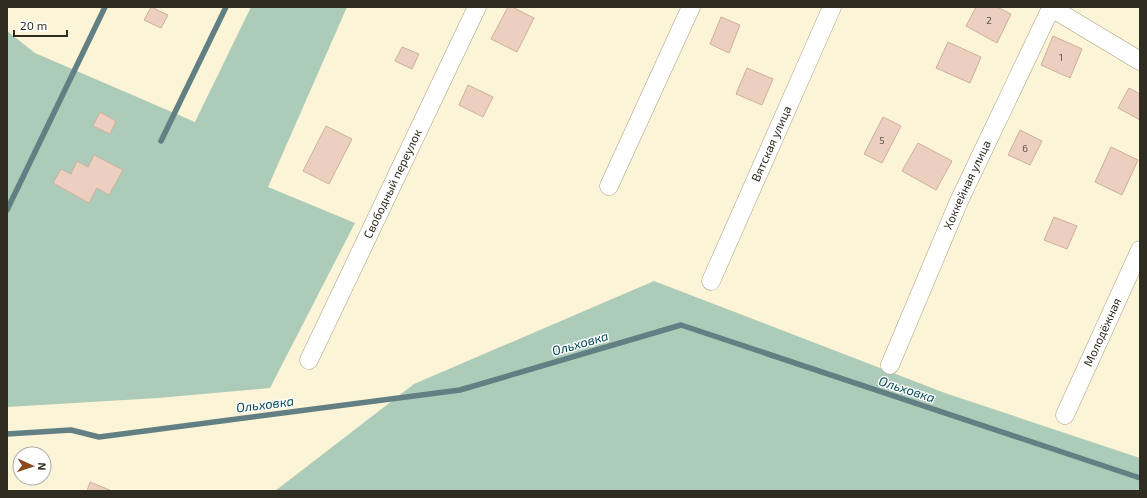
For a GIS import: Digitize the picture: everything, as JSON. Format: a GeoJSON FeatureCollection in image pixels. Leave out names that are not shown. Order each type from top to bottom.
{"type":"FeatureCollection","features":[{"type":"Feature","properties":{"kind":"street","name":"Свободный переулок"},"geometry":{"type":"LineString","coordinates":[[309,360],[476,7]]}},
{"type":"Feature","properties":{"kind":"street"},"geometry":{"type":"LineString","coordinates":[[609,186],[691,7]]}},
{"type":"Feature","properties":{"kind":"street","name":"Вятская улица"},"geometry":{"type":"LineString","coordinates":[[711,281],[832,7]]}},
{"type":"Feature","properties":{"kind":"street"},"geometry":{"type":"LineString","coordinates":[[1051,7],[1139,57]]}},
{"type":"Feature","properties":{"kind":"street","name":"Хоккейная улица"},"geometry":{"type":"LineString","coordinates":[[890,365],[959,201],[1051,7]]}},
{"type":"Feature","properties":{"kind":"street","name":"Молодёжная"},"geometry":{"type":"LineString","coordinates":[[1065,415],[1140,250]]}},
{"type":"Feature","properties":{"kind":"green space"},"geometry":{"type":"Polygon","coordinates":[[[251,7],[347,7],[268,187],[355,223],[270,388],[158,398],[7,407],[7,31],[35,53],[195,122],[251,7]]]}},
{"type":"Feature","properties":{"kind":"green space"},"geometry":{"type":"Polygon","coordinates":[[[654,281],[945,393],[1140,458],[1140,491],[275,491],[414,384],[654,281]]]}},
{"type":"Feature","properties":{"kind":"building"},"geometry":{"type":"Polygon","coordinates":[[[151,7],[168,15],[161,28],[144,20],[151,7]]]}},
{"type":"Feature","properties":{"kind":"building"},"geometry":{"type":"Polygon","coordinates":[[[508,7],[512,7],[534,18],[517,52],[491,39],[508,7]]]}},
{"type":"Feature","properties":{"kind":"building"},"geometry":{"type":"Polygon","coordinates":[[[976,7],[997,7],[1011,14],[997,43],[966,26],[976,7]]]}},
{"type":"Feature","properties":{"kind":"building"},"geometry":{"type":"Polygon","coordinates":[[[721,17],[740,25],[729,53],[710,44],[721,17]]]}},
{"type":"Feature","properties":{"kind":"building"},"geometry":{"type":"Polygon","coordinates":[[[1053,36],[1082,49],[1070,78],[1041,65],[1053,36]]]}},
{"type":"Feature","properties":{"kind":"building"},"geometry":{"type":"Polygon","coordinates":[[[948,42],[981,57],[970,83],[936,68],[948,42]]]}},
{"type":"Feature","properties":{"kind":"building"},"geometry":{"type":"Polygon","coordinates":[[[402,47],[419,54],[412,69],[395,61],[402,47]]]}},
{"type":"Feature","properties":{"kind":"building"},"geometry":{"type":"Polygon","coordinates":[[[747,68],[773,79],[762,105],[736,94],[747,68]]]}},
{"type":"Feature","properties":{"kind":"building"},"geometry":{"type":"Polygon","coordinates":[[[468,85],[493,97],[483,117],[459,105],[468,85]]]}},
{"type":"Feature","properties":{"kind":"building"},"geometry":{"type":"Polygon","coordinates":[[[1129,88],[1140,94],[1140,120],[1118,108],[1129,88]]]}},
{"type":"Feature","properties":{"kind":"building"},"geometry":{"type":"Polygon","coordinates":[[[100,112],[116,121],[110,134],[93,126],[100,112]]]}},
{"type":"Feature","properties":{"kind":"building"},"geometry":{"type":"Polygon","coordinates":[[[883,117],[901,126],[882,163],[864,154],[883,117]]]}},
{"type":"Feature","properties":{"kind":"building"},"geometry":{"type":"Polygon","coordinates":[[[326,126],[352,139],[329,184],[303,171],[326,126]]]}},
{"type":"Feature","properties":{"kind":"building"},"geometry":{"type":"Polygon","coordinates":[[[1020,130],[1042,141],[1030,165],[1008,155],[1020,130]]]}},
{"type":"Feature","properties":{"kind":"building"},"geometry":{"type":"Polygon","coordinates":[[[918,143],[952,161],[936,190],[902,171],[918,143]]]}},
{"type":"Feature","properties":{"kind":"building"},"geometry":{"type":"Polygon","coordinates":[[[1111,147],[1138,160],[1122,195],[1095,182],[1111,147]]]}},
{"type":"Feature","properties":{"kind":"building"},"geometry":{"type":"Polygon","coordinates":[[[94,155],[123,170],[109,195],[97,188],[89,203],[53,183],[61,169],[71,174],[77,161],[88,167],[94,155]]]}},
{"type":"Feature","properties":{"kind":"building"},"geometry":{"type":"Polygon","coordinates":[[[1054,217],[1077,226],[1067,249],[1044,240],[1054,217]]]}},
{"type":"Feature","properties":{"kind":"building"},"geometry":{"type":"Polygon","coordinates":[[[90,482],[112,491],[87,491],[90,482]]]}},
{"type":"Feature","properties":{"kind":"waterway"},"geometry":{"type":"LineString","coordinates":[[7,210],[105,7]]}},
{"type":"Feature","properties":{"kind":"waterway"},"geometry":{"type":"LineString","coordinates":[[161,141],[226,7]]}},
{"type":"Feature","properties":{"kind":"waterway","name":"Ольховка"},"geometry":{"type":"LineString","coordinates":[[7,434],[71,430],[99,437],[460,390],[681,325],[1140,478]]}}]}
